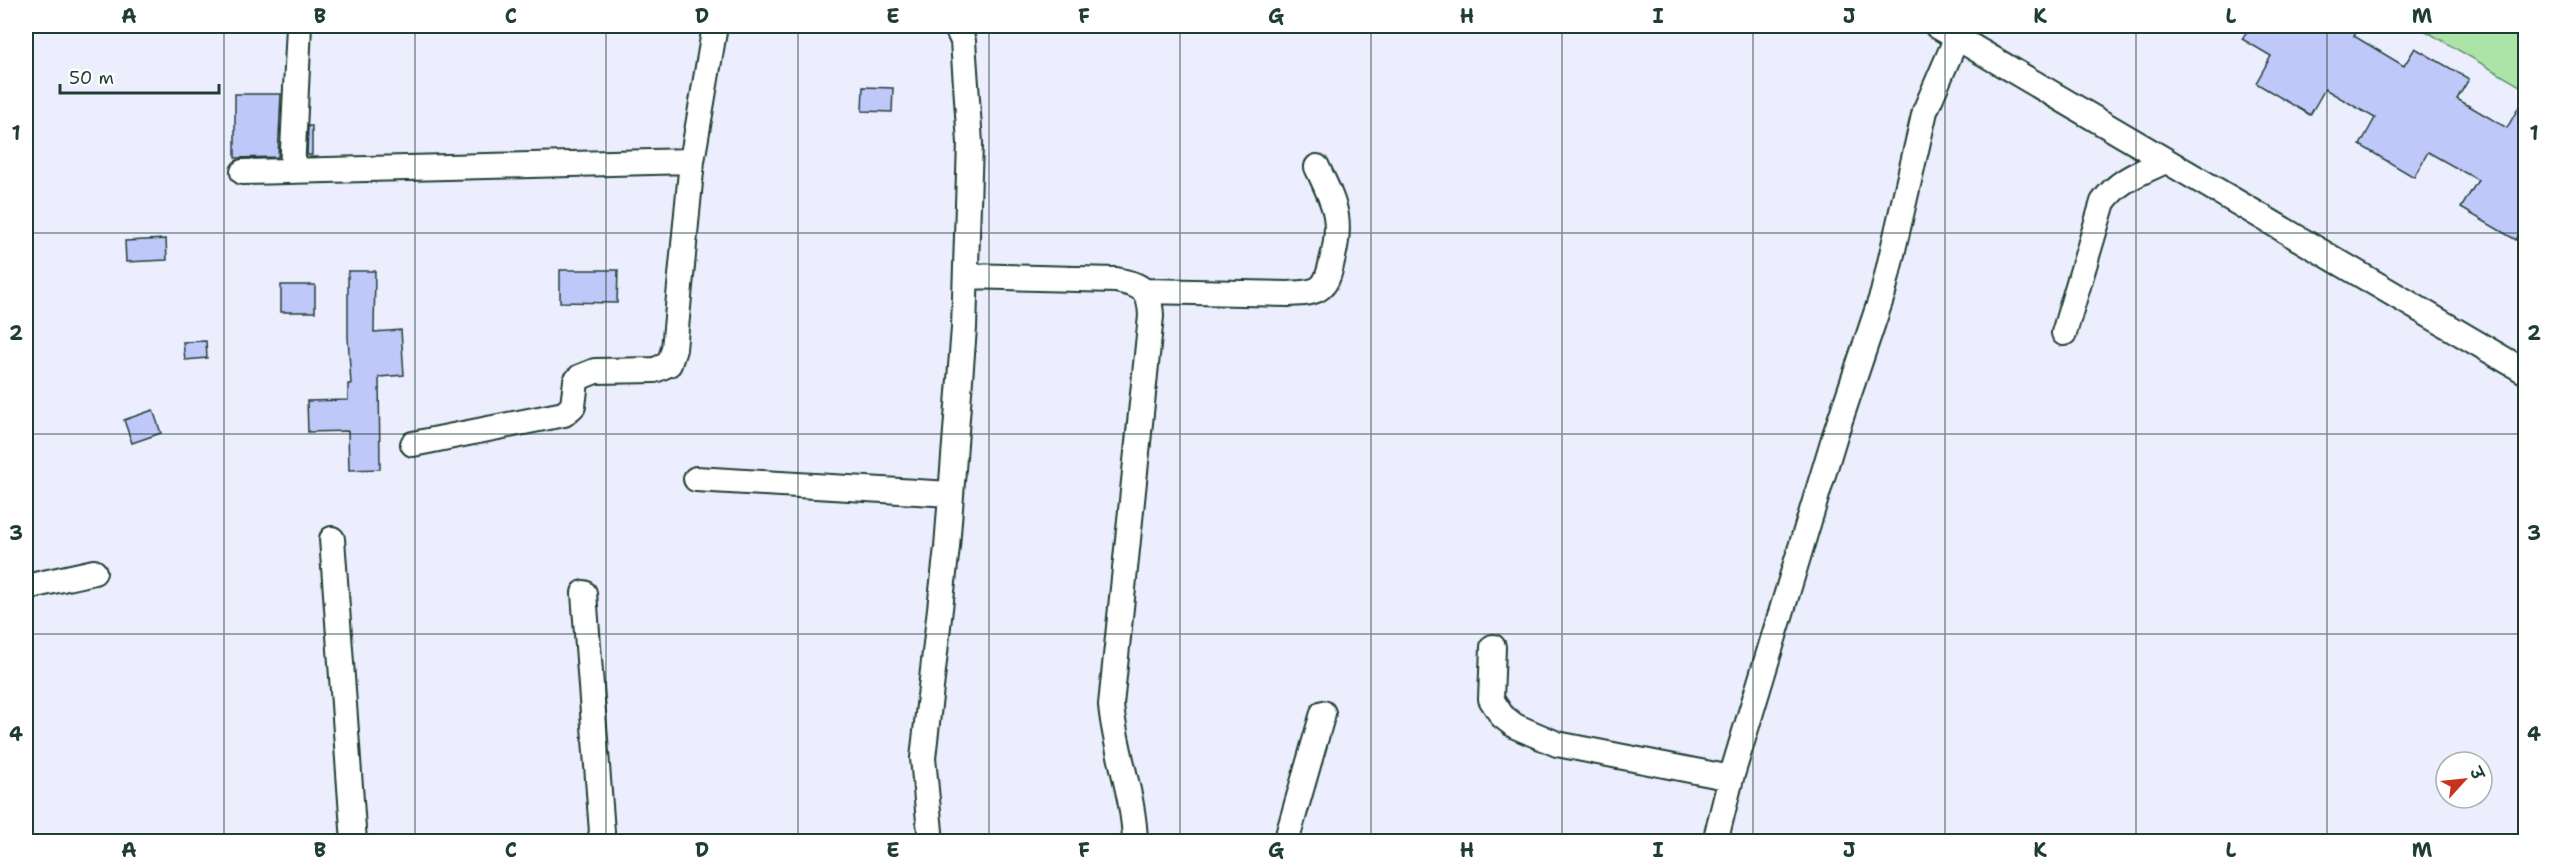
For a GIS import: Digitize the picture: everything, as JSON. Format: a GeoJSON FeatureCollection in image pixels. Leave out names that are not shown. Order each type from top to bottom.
{"type":"FeatureCollection","features":[{"type":"Feature","properties":{"kind":"street"},"geometry":{"type":"LineString","coordinates":[[292,171],[299,26]]}},
{"type":"Feature","properties":{"kind":"street"},"geometry":{"type":"LineString","coordinates":[[413,444],[564,414],[573,406],[576,381],[586,373],[655,370],[669,364],[674,350],[692,161],[715,26]]}},
{"type":"Feature","properties":{"kind":"street"},"geometry":{"type":"LineString","coordinates":[[931,842],[923,758],[947,547],[966,276],[970,143],[963,41],[956,26]]}},
{"type":"Feature","properties":{"kind":"street"},"geometry":{"type":"LineString","coordinates":[[1715,842],[1731,778],[1835,435],[1883,293],[1925,111],[1947,32],[2526,372]]}},
{"type":"Feature","properties":{"kind":"street"},"geometry":{"type":"LineString","coordinates":[[243,172],[692,161]]}},
{"type":"Feature","properties":{"kind":"street"},"geometry":{"type":"LineString","coordinates":[[2064,333],[2103,202],[2113,188],[2122,182],[2166,161]]}},
{"type":"Feature","properties":{"kind":"street"},"geometry":{"type":"LineString","coordinates":[[1145,291],[1289,294],[1311,292],[1321,287],[1328,277],[1339,225],[1335,206],[1317,167]]}},
{"type":"Feature","properties":{"kind":"street"},"geometry":{"type":"LineString","coordinates":[[966,276],[1116,280],[1134,283],[1145,291],[1151,302],[1152,316],[1111,705],[1113,726],[1134,816],[1135,842]]}},
{"type":"Feature","properties":{"kind":"street"},"geometry":{"type":"LineString","coordinates":[[696,479],[951,494]]}},
{"type":"Feature","properties":{"kind":"street"},"geometry":{"type":"LineString","coordinates":[[332,539],[354,842]]}},
{"type":"Feature","properties":{"kind":"street"},"geometry":{"type":"LineString","coordinates":[[26,586],[94,572]]}},
{"type":"Feature","properties":{"kind":"street"},"geometry":{"type":"LineString","coordinates":[[584,593],[602,832],[599,842]]}},
{"type":"Feature","properties":{"kind":"street"},"geometry":{"type":"LineString","coordinates":[[1493,647],[1491,699],[1502,716],[1515,726],[1557,744],[1731,778]]}},
{"type":"Feature","properties":{"kind":"street"},"geometry":{"type":"LineString","coordinates":[[1286,842],[1323,713]]}},
{"type":"Feature","properties":{"kind":"green space"},"geometry":{"type":"Polygon","coordinates":[[[2417,26],[2525,26],[2525,89],[2417,26]]]}},
{"type":"Feature","properties":{"kind":"building"},"geometry":{"type":"Polygon","coordinates":[[[2250,26],[2360,26],[2354,36],[2404,66],[2415,48],[2469,79],[2457,99],[2507,128],[2526,94],[2526,223],[2516,240],[2461,208],[2478,180],[2428,152],[2414,177],[2360,145],[2375,118],[2325,89],[2310,115],[2256,83],[2271,56],[2242,39],[2250,26]]]}},
{"type":"Feature","properties":{"kind":"building"},"geometry":{"type":"Polygon","coordinates":[[[863,87],[893,88],[892,112],[862,111],[863,87]]]}},
{"type":"Feature","properties":{"kind":"building"},"geometry":{"type":"Polygon","coordinates":[[[235,94],[281,94],[278,157],[235,158],[235,94]]]}},
{"type":"Feature","properties":{"kind":"building"},"geometry":{"type":"Polygon","coordinates":[[[308,126],[312,126],[312,155],[307,155],[308,126]]]}},
{"type":"Feature","properties":{"kind":"building"},"geometry":{"type":"Polygon","coordinates":[[[166,239],[167,260],[126,262],[125,241],[166,239]]]}},
{"type":"Feature","properties":{"kind":"building"},"geometry":{"type":"Polygon","coordinates":[[[560,270],[618,270],[617,303],[560,302],[560,270]]]}},
{"type":"Feature","properties":{"kind":"building"},"geometry":{"type":"Polygon","coordinates":[[[348,271],[375,271],[374,332],[401,330],[404,375],[379,377],[380,469],[349,470],[348,431],[308,432],[307,401],[348,400],[348,384],[351,384],[348,271]]]}},
{"type":"Feature","properties":{"kind":"building"},"geometry":{"type":"Polygon","coordinates":[[[281,285],[315,285],[315,312],[281,312],[281,285]]]}},
{"type":"Feature","properties":{"kind":"building"},"geometry":{"type":"Polygon","coordinates":[[[206,341],[207,358],[185,360],[183,342],[206,341]]]}},
{"type":"Feature","properties":{"kind":"building"},"geometry":{"type":"Polygon","coordinates":[[[153,410],[161,433],[132,443],[124,420],[153,410]]]}}]}
